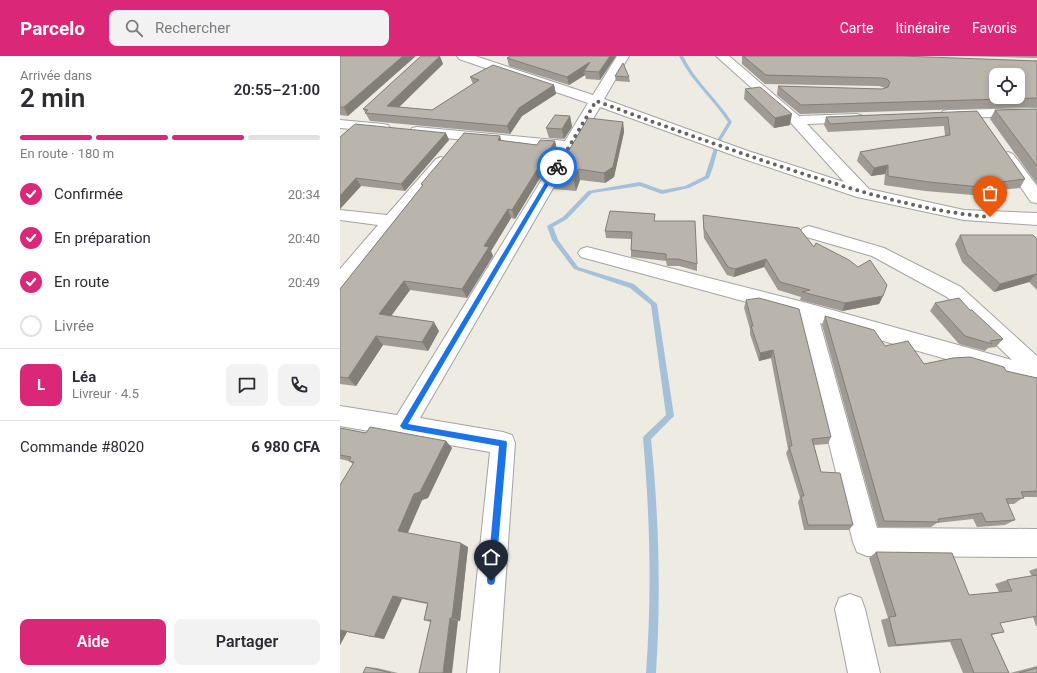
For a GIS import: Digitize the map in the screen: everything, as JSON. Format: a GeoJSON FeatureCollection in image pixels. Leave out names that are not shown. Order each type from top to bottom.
{"type":"FeatureCollection","features":[{"type":"Feature","properties":{"kind":"street"},"geometry":{"type":"LineString","coordinates":[[462,56],[596,101],[743,154],[863,193],[964,215],[1037,219]]}},
{"type":"Feature","properties":{"kind":"street"},"geometry":{"type":"LineString","coordinates":[[403,426],[623,56]]}},
{"type":"Feature","properties":{"kind":"street"},"geometry":{"type":"LineString","coordinates":[[723,58],[796,120],[863,193]]}},
{"type":"Feature","properties":{"kind":"street"},"geometry":{"type":"LineString","coordinates":[[723,58],[740,59]]}},
{"type":"Feature","properties":{"kind":"street"},"geometry":{"type":"LineString","coordinates":[[760,89],[784,90]]}},
{"type":"Feature","properties":{"kind":"street"},"geometry":{"type":"LineString","coordinates":[[938,114],[981,119],[1037,112]]}},
{"type":"Feature","properties":{"kind":"street"},"geometry":{"type":"LineString","coordinates":[[343,127],[361,114]]}},
{"type":"Feature","properties":{"kind":"street"},"geometry":{"type":"LineString","coordinates":[[796,120],[867,117]]}},
{"type":"Feature","properties":{"kind":"street"},"geometry":{"type":"LineString","coordinates":[[343,127],[399,129],[570,146]]}},
{"type":"Feature","properties":{"kind":"street"},"geometry":{"type":"LineString","coordinates":[[340,282],[463,136]]}},
{"type":"Feature","properties":{"kind":"street"},"geometry":{"type":"LineString","coordinates":[[998,143],[1037,198]]}},
{"type":"Feature","properties":{"kind":"street"},"geometry":{"type":"LineString","coordinates":[[340,215],[391,221]]}},
{"type":"Feature","properties":{"kind":"street"},"geometry":{"type":"LineString","coordinates":[[1016,218],[1032,236]]}},
{"type":"Feature","properties":{"kind":"street"},"geometry":{"type":"LineString","coordinates":[[809,232],[878,252],[954,292],[1037,370]]}},
{"type":"Feature","properties":{"kind":"street"},"geometry":{"type":"LineString","coordinates":[[587,253],[807,311],[1037,376]]}},
{"type":"Feature","properties":{"kind":"street"},"geometry":{"type":"LineString","coordinates":[[807,311],[866,542],[1037,543]]}},
{"type":"Feature","properties":{"kind":"street"},"geometry":{"type":"LineString","coordinates":[[340,416],[503,443],[483,673]]}},
{"type":"Feature","properties":{"kind":"street"},"geometry":{"type":"LineString","coordinates":[[850,609],[864,673]]}},
{"type":"Feature","properties":{"kind":"building"},"geometry":{"type":"Polygon","coordinates":[[[340,56],[403,56],[344,107],[340,107],[340,56]]]}},
{"type":"Feature","properties":{"kind":"building"},"geometry":{"type":"Polygon","coordinates":[[[421,56],[440,56],[387,106],[432,110],[479,80],[470,77],[493,65],[554,85],[519,108],[507,126],[365,113],[368,110],[363,109],[421,56]]]}},
{"type":"Feature","properties":{"kind":"building"},"geometry":{"type":"Polygon","coordinates":[[[510,56],[610,56],[599,72],[584,71],[590,62],[567,77],[507,58],[510,56]]]}},
{"type":"Feature","properties":{"kind":"building"},"geometry":{"type":"Polygon","coordinates":[[[743,56],[901,56],[1037,61],[1037,98],[1025,98],[1025,68],[989,68],[989,99],[801,105],[778,86],[882,89],[888,87],[890,82],[887,79],[766,75],[743,56]]]}},
{"type":"Feature","properties":{"kind":"building"},"geometry":{"type":"Polygon","coordinates":[[[623,63],[629,77],[615,76],[623,63]]]}},
{"type":"Feature","properties":{"kind":"building"},"geometry":{"type":"Polygon","coordinates":[[[760,87],[792,114],[775,118],[745,89],[760,87]]]}},
{"type":"Feature","properties":{"kind":"building"},"geometry":{"type":"Polygon","coordinates":[[[1037,109],[1037,166],[995,110],[1037,109]]]}},
{"type":"Feature","properties":{"kind":"building"},"geometry":{"type":"Polygon","coordinates":[[[977,111],[1025,179],[986,184],[990,188],[888,176],[888,165],[874,168],[860,152],[950,135],[948,117],[830,124],[826,117],[977,111]]]}},
{"type":"Feature","properties":{"kind":"building"},"geometry":{"type":"Polygon","coordinates":[[[555,115],[570,116],[562,129],[546,128],[555,115]]]}},
{"type":"Feature","properties":{"kind":"building"},"geometry":{"type":"Polygon","coordinates":[[[588,118],[623,122],[613,167],[604,173],[578,169],[574,180],[552,179],[588,118]]]}},
{"type":"Feature","properties":{"kind":"building"},"geometry":{"type":"Polygon","coordinates":[[[355,124],[446,133],[401,184],[356,178],[340,196],[340,137],[355,124]]]}},
{"type":"Feature","properties":{"kind":"building"},"geometry":{"type":"Polygon","coordinates":[[[464,133],[500,136],[498,140],[537,145],[540,140],[555,141],[512,210],[508,209],[484,246],[489,247],[462,289],[404,281],[379,314],[434,322],[422,342],[376,336],[348,378],[340,377],[340,289],[423,185],[421,184],[464,133]]]}},
{"type":"Feature","properties":{"kind":"building"},"geometry":{"type":"Polygon","coordinates":[[[610,211],[655,214],[654,221],[695,221],[697,264],[678,259],[666,259],[666,254],[631,250],[632,232],[605,231],[610,211]]]}},
{"type":"Feature","properties":{"kind":"building"},"geometry":{"type":"Polygon","coordinates":[[[703,215],[799,228],[814,247],[816,243],[849,260],[858,267],[870,260],[887,285],[883,296],[845,303],[802,292],[810,290],[780,282],[766,259],[735,269],[728,267],[704,229],[703,215]]]}},
{"type":"Feature","properties":{"kind":"building"},"geometry":{"type":"Polygon","coordinates":[[[960,235],[1033,235],[1037,239],[1037,275],[1036,274],[1000,284],[967,254],[960,235]]]}},
{"type":"Feature","properties":{"kind":"building"},"geometry":{"type":"Polygon","coordinates":[[[759,298],[799,309],[831,437],[812,439],[821,472],[840,473],[853,525],[808,525],[801,496],[804,496],[789,446],[792,446],[773,350],[760,353],[751,326],[753,326],[746,300],[759,298]]]}},
{"type":"Feature","properties":{"kind":"building"},"geometry":{"type":"Polygon","coordinates":[[[959,298],[970,310],[972,310],[1003,339],[990,341],[992,344],[965,336],[935,303],[959,298]]]}},
{"type":"Feature","properties":{"kind":"building"},"geometry":{"type":"Polygon","coordinates":[[[825,316],[874,330],[885,346],[908,341],[924,364],[953,358],[970,357],[1004,367],[1006,371],[1037,378],[1037,491],[1021,492],[1024,498],[1006,499],[1015,520],[986,522],[982,513],[938,519],[939,522],[884,521],[825,316]]]}},
{"type":"Feature","properties":{"kind":"building"},"geometry":{"type":"Polygon","coordinates":[[[370,427],[446,441],[420,492],[414,494],[398,531],[461,543],[452,618],[450,618],[443,673],[419,673],[431,620],[424,620],[428,603],[393,596],[374,637],[340,630],[340,485],[354,462],[349,461],[351,457],[340,455],[340,428],[366,433],[370,427]]]}},
{"type":"Feature","properties":{"kind":"building"},"geometry":{"type":"Polygon","coordinates":[[[876,552],[952,553],[969,595],[1012,591],[1007,580],[1037,575],[1037,616],[1000,623],[1004,632],[991,634],[1009,673],[974,673],[961,639],[896,645],[889,617],[896,616],[876,552]]]}},
{"type":"Feature","properties":{"kind":"building"},"geometry":{"type":"Polygon","coordinates":[[[366,667],[391,673],[363,673],[366,667]]]}},
{"type":"Feature","properties":{"kind":"building"},"geometry":{"type":"Polygon","coordinates":[[[1037,668],[1037,673],[1019,673],[1037,668]]]}},
{"type":"Feature","properties":{"kind":"waterway"},"geometry":{"type":"LineString","coordinates":[[651,673],[655,556],[647,438],[670,416],[654,304],[632,286],[576,268],[555,240],[550,226],[565,218],[590,192],[640,184],[662,192],[687,187],[707,177],[718,142],[730,122],[685,65],[681,56]]}},
{"type":"Feature","properties":{"kind":"way so far"},"geometry":{"type":"LineString","coordinates":[[557,167],[596,101],[743,154],[863,193],[964,215],[990,217]]}},
{"type":"Feature","properties":{"kind":"route"},"geometry":{"type":"LineString","coordinates":[[491,581],[503,443],[403,426],[557,167]]}}]}
